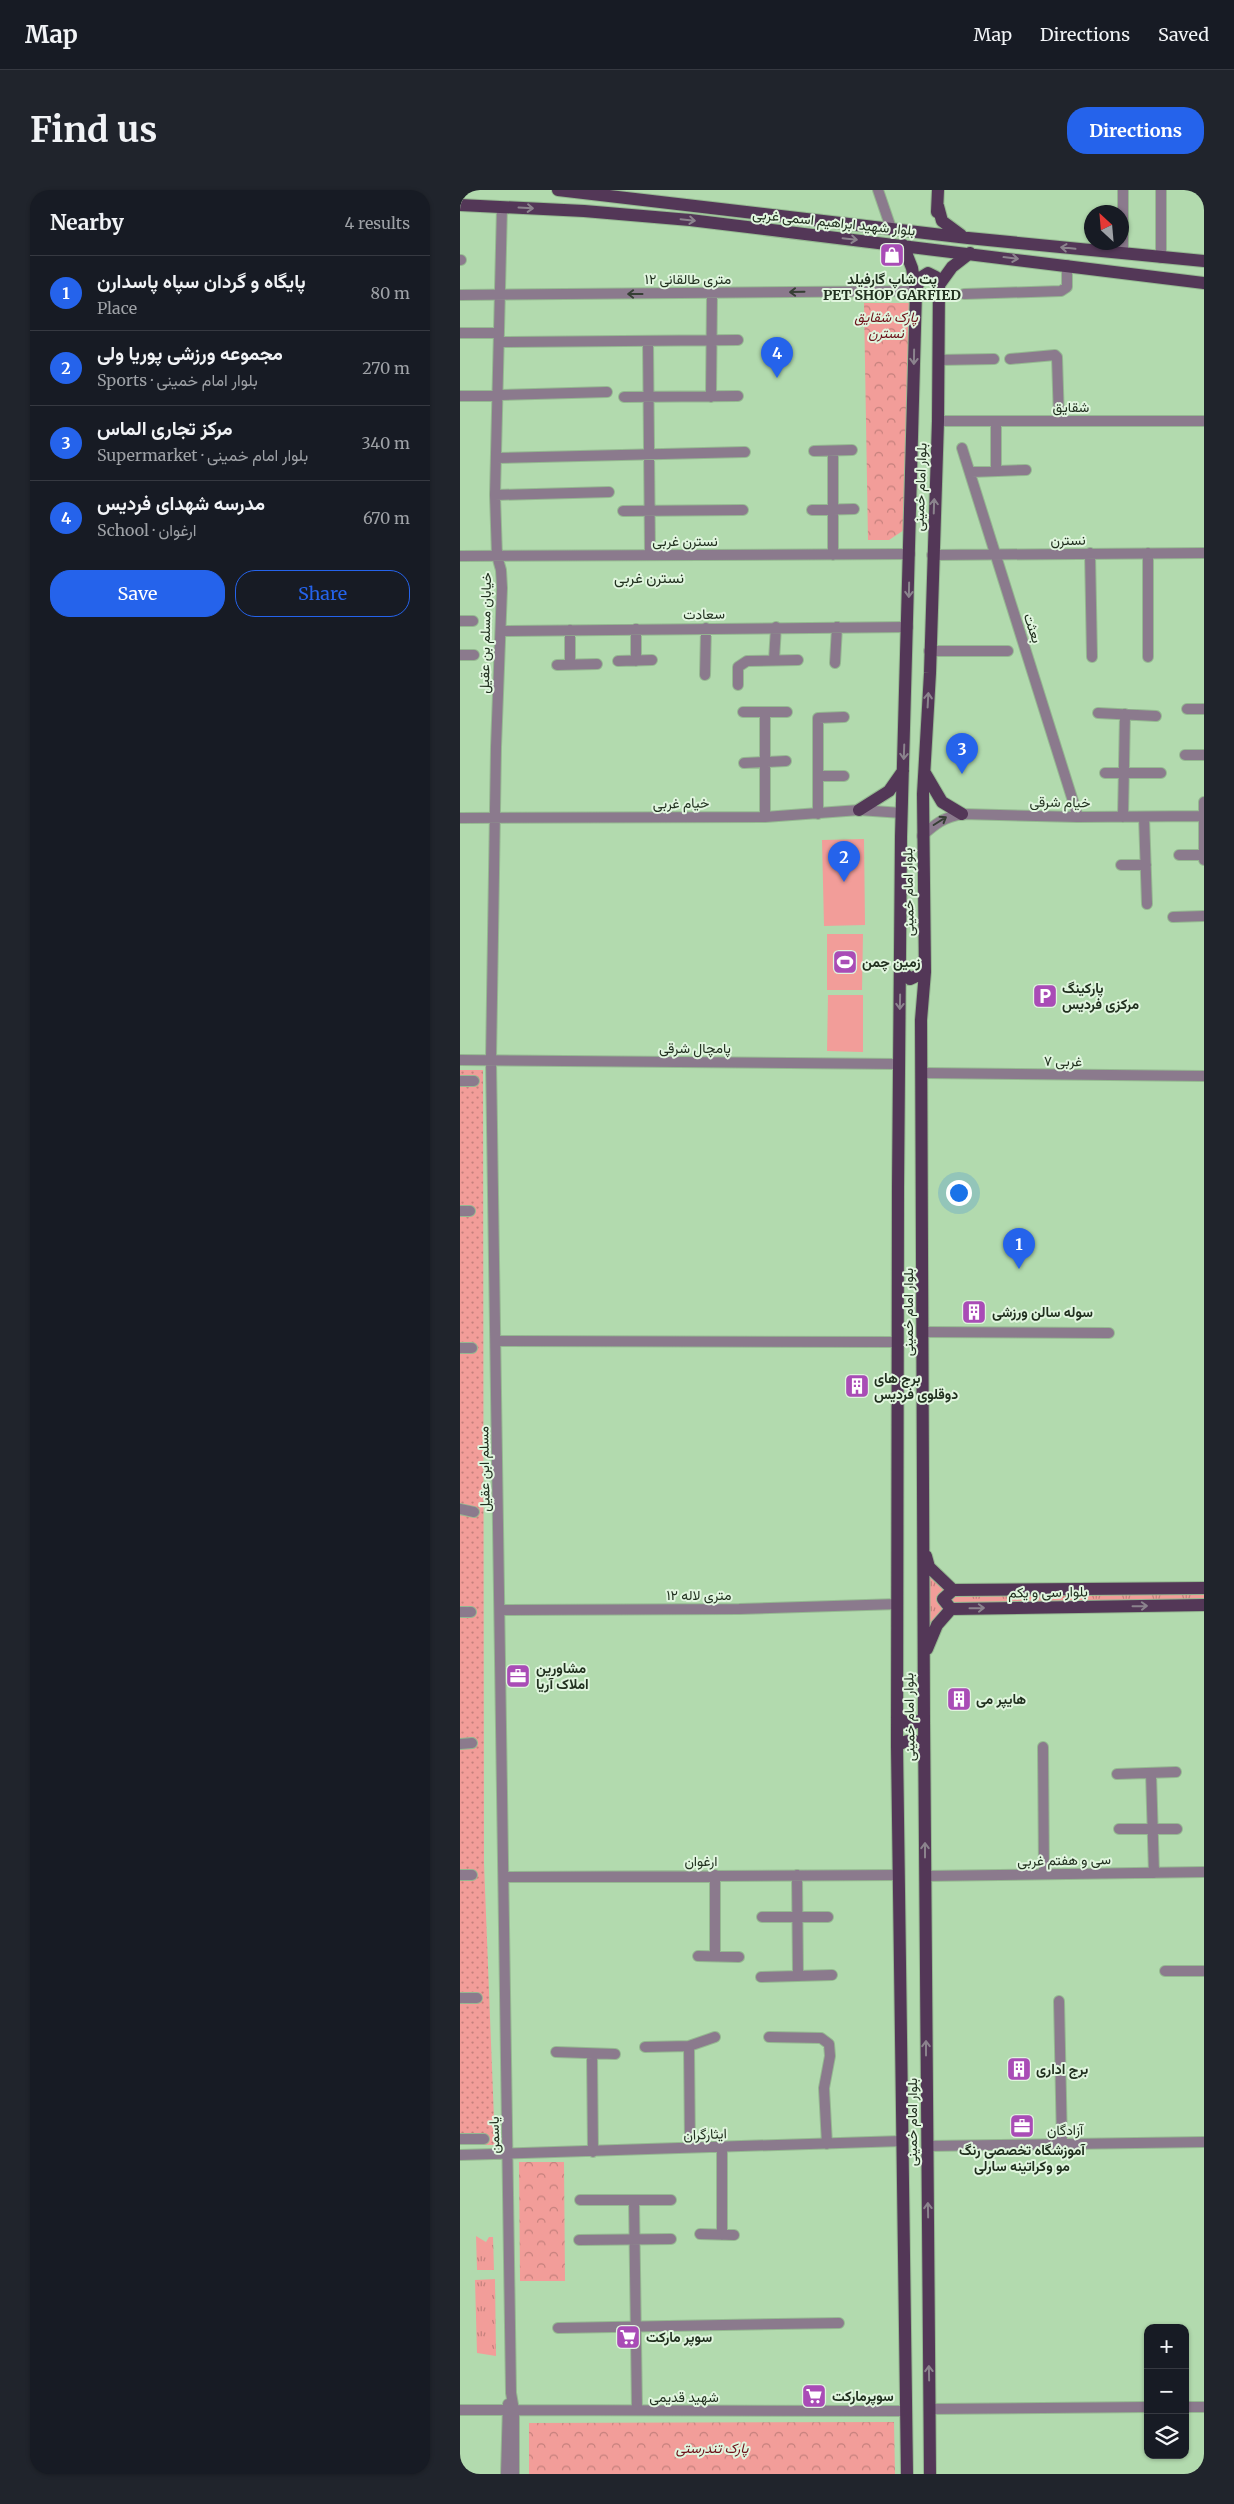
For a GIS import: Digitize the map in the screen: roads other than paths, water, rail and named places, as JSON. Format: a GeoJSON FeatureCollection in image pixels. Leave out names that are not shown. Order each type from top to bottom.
{"type":"FeatureCollection","features":[{"type":"Feature","properties":{"kind":"main road","name":"بلوار شهید ابراهیم اسمی غربی"},"geometry":{"type":"LineString","coordinates":[[558,190],[968,238],[1204,261]]}},
{"type":"Feature","properties":{"kind":"main road"},"geometry":{"type":"LineString","coordinates":[[934,233],[938,190]]}},
{"type":"Feature","properties":{"kind":"main road","name":"بلوار شهید ابراهیم اسمی غربی"},"geometry":{"type":"LineString","coordinates":[[460,205],[690,220],[1204,283]]}},
{"type":"Feature","properties":{"kind":"main road"},"geometry":{"type":"LineString","coordinates":[[938,206],[942,221],[956,232],[968,238]]}},
{"type":"Feature","properties":{"kind":"main road","name":"بلوار امام خمینی"},"geometry":{"type":"LineString","coordinates":[[903,245],[912,268],[916,291],[902,813],[899,1064],[897,1746],[907,2474]]}},
{"type":"Feature","properties":{"kind":"main road"},"geometry":{"type":"LineString","coordinates":[[939,285],[952,267],[970,253]]}},
{"type":"Feature","properties":{"kind":"main road"},"geometry":{"type":"LineString","coordinates":[[916,291],[920,278],[928,273],[936,277],[939,285]]}},
{"type":"Feature","properties":{"kind":"main road","name":"بلوار امام خمینی"},"geometry":{"type":"LineString","coordinates":[[930,2474],[921,1020],[925,972],[922,836],[930,673],[932,555],[938,421],[939,285]]}},
{"type":"Feature","properties":{"kind":"main road"},"geometry":{"type":"LineString","coordinates":[[907,675],[913,666],[920,662],[930,673]]}},
{"type":"Feature","properties":{"kind":"main road"},"geometry":{"type":"LineString","coordinates":[[924,770],[930,785],[942,802],[962,814]]}},
{"type":"Feature","properties":{"kind":"main road"},"geometry":{"type":"LineString","coordinates":[[859,810],[889,791],[903,771]]}},
{"type":"Feature","properties":{"kind":"main road"},"geometry":{"type":"LineString","coordinates":[[900,969],[910,979],[925,972]]}},
{"type":"Feature","properties":{"kind":"main road"},"geometry":{"type":"LineString","coordinates":[[924,1549],[929,1567],[953,1590],[943,1599],[951,1609],[937,1625],[924,1658]]}},
{"type":"Feature","properties":{"kind":"main road","name":"بلوار سی و یکم"},"geometry":{"type":"LineString","coordinates":[[953,1590],[1204,1588]]}},
{"type":"Feature","properties":{"kind":"main road","name":"بلوار سی و یکم"},"geometry":{"type":"LineString","coordinates":[[951,1609],[1204,1606]]}},
{"type":"Feature","properties":{"kind":"main road"},"geometry":{"type":"LineString","coordinates":[[898,1717],[909,1725],[924,1719]]}},
{"type":"Feature","properties":{"kind":"main road"},"geometry":{"type":"LineString","coordinates":[[897,1746],[905,1740],[911,1740],[924,1746]]}},
{"type":"Feature","properties":{"kind":"street"},"geometry":{"type":"LineString","coordinates":[[878,190],[890,228]]}},
{"type":"Feature","properties":{"kind":"street"},"geometry":{"type":"LineString","coordinates":[[1123,190],[1123,254]]}},
{"type":"Feature","properties":{"kind":"street"},"geometry":{"type":"LineString","coordinates":[[1161,190],[1162,258]]}},
{"type":"Feature","properties":{"kind":"street","name":"خیابان مسلم بن عقیل"},"geometry":{"type":"LineString","coordinates":[[491,1060],[502,588],[501,570],[497,556],[495,495],[502,207]]}},
{"type":"Feature","properties":{"kind":"street"},"geometry":{"type":"LineString","coordinates":[[964,294],[1061,291],[1067,287],[1067,265]]}},
{"type":"Feature","properties":{"kind":"street","name":"۱۲ متری طالقانی"},"geometry":{"type":"LineString","coordinates":[[460,295],[916,291]]}},
{"type":"Feature","properties":{"kind":"street"},"geometry":{"type":"LineString","coordinates":[[711,397],[712,293]]}},
{"type":"Feature","properties":{"kind":"street"},"geometry":{"type":"LineString","coordinates":[[460,333],[499,338],[648,341],[738,340]]}},
{"type":"Feature","properties":{"kind":"street"},"geometry":{"type":"LineString","coordinates":[[648,341],[650,554]]}},
{"type":"Feature","properties":{"kind":"street"},"geometry":{"type":"LineString","coordinates":[[1010,360],[1055,355],[1057,357],[1059,420]]}},
{"type":"Feature","properties":{"kind":"street"},"geometry":{"type":"LineString","coordinates":[[938,360],[994,359]]}},
{"type":"Feature","properties":{"kind":"street"},"geometry":{"type":"LineString","coordinates":[[460,396],[607,392]]}},
{"type":"Feature","properties":{"kind":"street"},"geometry":{"type":"LineString","coordinates":[[624,397],[738,396]]}},
{"type":"Feature","properties":{"kind":"street","name":"شقایق"},"geometry":{"type":"LineString","coordinates":[[938,421],[1204,421]]}},
{"type":"Feature","properties":{"kind":"street"},"geometry":{"type":"LineString","coordinates":[[996,421],[996,470]]}},
{"type":"Feature","properties":{"kind":"street","name":"بعثت"},"geometry":{"type":"LineString","coordinates":[[962,448],[1078,817]]}},
{"type":"Feature","properties":{"kind":"street"},"geometry":{"type":"LineString","coordinates":[[814,452],[852,450]]}},
{"type":"Feature","properties":{"kind":"street"},"geometry":{"type":"LineString","coordinates":[[833,451],[833,555]]}},
{"type":"Feature","properties":{"kind":"street"},"geometry":{"type":"LineString","coordinates":[[496,458],[745,452]]}},
{"type":"Feature","properties":{"kind":"street"},"geometry":{"type":"LineString","coordinates":[[971,472],[1026,470]]}},
{"type":"Feature","properties":{"kind":"street"},"geometry":{"type":"LineString","coordinates":[[495,495],[608,492]]}},
{"type":"Feature","properties":{"kind":"street"},"geometry":{"type":"LineString","coordinates":[[812,510],[854,509]]}},
{"type":"Feature","properties":{"kind":"street"},"geometry":{"type":"LineString","coordinates":[[623,511],[743,510]]}},
{"type":"Feature","properties":{"kind":"street"},"geometry":{"type":"LineString","coordinates":[[1090,553],[1092,656]]}},
{"type":"Feature","properties":{"kind":"street","name":"نسترن"},"geometry":{"type":"LineString","coordinates":[[932,555],[1204,553]]}},
{"type":"Feature","properties":{"kind":"street","name":"نسترن غربی"},"geometry":{"type":"LineString","coordinates":[[460,556],[910,554]]}},
{"type":"Feature","properties":{"kind":"street"},"geometry":{"type":"LineString","coordinates":[[1148,554],[1148,657]]}},
{"type":"Feature","properties":{"kind":"street"},"geometry":{"type":"LineString","coordinates":[[460,621],[472,621]]}},
{"type":"Feature","properties":{"kind":"street"},"geometry":{"type":"LineString","coordinates":[[835,662],[837,627]]}},
{"type":"Feature","properties":{"kind":"street","name":"سعادت"},"geometry":{"type":"LineString","coordinates":[[501,631],[908,627]]}},
{"type":"Feature","properties":{"kind":"street"},"geometry":{"type":"LineString","coordinates":[[705,675],[706,628]]}},
{"type":"Feature","properties":{"kind":"street"},"geometry":{"type":"LineString","coordinates":[[774,660],[776,628]]}},
{"type":"Feature","properties":{"kind":"street"},"geometry":{"type":"LineString","coordinates":[[636,629],[636,661]]}},
{"type":"Feature","properties":{"kind":"street"},"geometry":{"type":"LineString","coordinates":[[570,630],[570,664]]}},
{"type":"Feature","properties":{"kind":"street"},"geometry":{"type":"LineString","coordinates":[[929,651],[1008,651]]}},
{"type":"Feature","properties":{"kind":"street"},"geometry":{"type":"LineString","coordinates":[[460,655],[474,655]]}},
{"type":"Feature","properties":{"kind":"street"},"geometry":{"type":"LineString","coordinates":[[618,661],[652,660]]}},
{"type":"Feature","properties":{"kind":"street"},"geometry":{"type":"LineString","coordinates":[[738,685],[738,666],[748,661],[798,660]]}},
{"type":"Feature","properties":{"kind":"street"},"geometry":{"type":"LineString","coordinates":[[557,665],[597,664]]}},
{"type":"Feature","properties":{"kind":"street"},"geometry":{"type":"LineString","coordinates":[[1187,708],[1204,709]]}},
{"type":"Feature","properties":{"kind":"street"},"geometry":{"type":"LineString","coordinates":[[743,712],[787,712]]}},
{"type":"Feature","properties":{"kind":"street"},"geometry":{"type":"LineString","coordinates":[[765,712],[765,817]]}},
{"type":"Feature","properties":{"kind":"street"},"geometry":{"type":"LineString","coordinates":[[1098,713],[1156,716]]}},
{"type":"Feature","properties":{"kind":"street"},"geometry":{"type":"LineString","coordinates":[[1123,817],[1125,714]]}},
{"type":"Feature","properties":{"kind":"street"},"geometry":{"type":"LineString","coordinates":[[818,814],[818,718],[844,717]]}},
{"type":"Feature","properties":{"kind":"street"},"geometry":{"type":"LineString","coordinates":[[1185,755],[1204,756]]}},
{"type":"Feature","properties":{"kind":"street"},"geometry":{"type":"LineString","coordinates":[[744,763],[786,761]]}},
{"type":"Feature","properties":{"kind":"street"},"geometry":{"type":"LineString","coordinates":[[1104,773],[1161,773]]}},
{"type":"Feature","properties":{"kind":"street"},"geometry":{"type":"LineString","coordinates":[[818,776],[844,776]]}},
{"type":"Feature","properties":{"kind":"street"},"geometry":{"type":"LineString","coordinates":[[1204,802],[1204,860]]}},
{"type":"Feature","properties":{"kind":"street","name":"خیام غربی"},"geometry":{"type":"LineString","coordinates":[[460,818],[765,817],[859,810],[902,813]]}},
{"type":"Feature","properties":{"kind":"street","name":"خیام شرقی"},"geometry":{"type":"LineString","coordinates":[[922,836],[936,823],[947,817],[962,814],[1078,817],[1204,816]]}},
{"type":"Feature","properties":{"kind":"street"},"geometry":{"type":"LineString","coordinates":[[1144,816],[1147,904]]}},
{"type":"Feature","properties":{"kind":"street"},"geometry":{"type":"LineString","coordinates":[[1179,855],[1204,855]]}},
{"type":"Feature","properties":{"kind":"street"},"geometry":{"type":"LineString","coordinates":[[1121,865],[1146,865]]}},
{"type":"Feature","properties":{"kind":"street"},"geometry":{"type":"LineString","coordinates":[[1173,917],[1204,916]]}},
{"type":"Feature","properties":{"kind":"street","name":"پامچال شرقی"},"geometry":{"type":"LineString","coordinates":[[460,1060],[899,1064]]}},
{"type":"Feature","properties":{"kind":"street","name":"مسلم ابن عقیل"},"geometry":{"type":"LineString","coordinates":[[491,1060],[505,1877]]}},
{"type":"Feature","properties":{"kind":"street","name":"۷ غربی"},"geometry":{"type":"LineString","coordinates":[[922,1073],[1204,1076]]}},
{"type":"Feature","properties":{"kind":"street"},"geometry":{"type":"LineString","coordinates":[[460,1081],[474,1081]]}},
{"type":"Feature","properties":{"kind":"street"},"geometry":{"type":"LineString","coordinates":[[923,1332],[1109,1333]]}},
{"type":"Feature","properties":{"kind":"street"},"geometry":{"type":"LineString","coordinates":[[496,1341],[898,1342]]}},
{"type":"Feature","properties":{"kind":"street"},"geometry":{"type":"LineString","coordinates":[[460,1348],[472,1348]]}},
{"type":"Feature","properties":{"kind":"street"},"geometry":{"type":"LineString","coordinates":[[460,1509],[474,1512]]}},
{"type":"Feature","properties":{"kind":"street","name":"۱۲ متری لاله"},"geometry":{"type":"LineString","coordinates":[[500,1610],[739,1609],[898,1604]]}},
{"type":"Feature","properties":{"kind":"street"},"geometry":{"type":"LineString","coordinates":[[460,1612],[471,1612]]}},
{"type":"Feature","properties":{"kind":"street"},"geometry":{"type":"LineString","coordinates":[[460,1744],[472,1744]]}},
{"type":"Feature","properties":{"kind":"street"},"geometry":{"type":"LineString","coordinates":[[1043,1747],[1044,1874]]}},
{"type":"Feature","properties":{"kind":"street"},"geometry":{"type":"LineString","coordinates":[[1117,1774],[1176,1772]]}},
{"type":"Feature","properties":{"kind":"street"},"geometry":{"type":"LineString","coordinates":[[1151,1773],[1154,1873]]}},
{"type":"Feature","properties":{"kind":"street"},"geometry":{"type":"LineString","coordinates":[[1119,1829],[1177,1829]]}},
{"type":"Feature","properties":{"kind":"street","name":"سی و هفتم غربی"},"geometry":{"type":"LineString","coordinates":[[925,1876],[1204,1872]]}},
{"type":"Feature","properties":{"kind":"street","name":"ارغوان"},"geometry":{"type":"LineString","coordinates":[[505,1877],[898,1874]]}},
{"type":"Feature","properties":{"kind":"street"},"geometry":{"type":"LineString","coordinates":[[460,1875],[472,1875]]}},
{"type":"Feature","properties":{"kind":"street"},"geometry":{"type":"LineString","coordinates":[[715,1875],[715,1956]]}},
{"type":"Feature","properties":{"kind":"street"},"geometry":{"type":"LineString","coordinates":[[797,1875],[798,1976]]}},
{"type":"Feature","properties":{"kind":"street","name":"یاسمن"},"geometry":{"type":"LineString","coordinates":[[505,1877],[511,2393],[506,2474]]}},
{"type":"Feature","properties":{"kind":"street"},"geometry":{"type":"LineString","coordinates":[[762,1916],[828,1917]]}},
{"type":"Feature","properties":{"kind":"street"},"geometry":{"type":"LineString","coordinates":[[698,1956],[739,1957]]}},
{"type":"Feature","properties":{"kind":"street"},"geometry":{"type":"LineString","coordinates":[[1165,1972],[1204,1971]]}},
{"type":"Feature","properties":{"kind":"street"},"geometry":{"type":"LineString","coordinates":[[761,1977],[832,1975]]}},
{"type":"Feature","properties":{"kind":"street"},"geometry":{"type":"LineString","coordinates":[[460,1998],[477,1998]]}},
{"type":"Feature","properties":{"kind":"street"},"geometry":{"type":"LineString","coordinates":[[1059,2001],[1062,2144]]}},
{"type":"Feature","properties":{"kind":"street"},"geometry":{"type":"LineString","coordinates":[[645,2047],[689,2046],[715,2037]]}},
{"type":"Feature","properties":{"kind":"street"},"geometry":{"type":"LineString","coordinates":[[769,2037],[821,2038],[829,2044],[830,2056],[824,2088],[827,2144]]}},
{"type":"Feature","properties":{"kind":"street"},"geometry":{"type":"LineString","coordinates":[[689,2046],[690,2148]]}},
{"type":"Feature","properties":{"kind":"street"},"geometry":{"type":"LineString","coordinates":[[556,2052],[615,2054]]}},
{"type":"Feature","properties":{"kind":"street"},"geometry":{"type":"LineString","coordinates":[[592,2054],[594,2152]]}},
{"type":"Feature","properties":{"kind":"street"},"geometry":{"type":"LineString","coordinates":[[460,2139],[484,2139]]}},
{"type":"Feature","properties":{"kind":"street","name":"ایثارگران"},"geometry":{"type":"LineString","coordinates":[[460,2155],[902,2141]]}},
{"type":"Feature","properties":{"kind":"street","name":"آزادگان"},"geometry":{"type":"LineString","coordinates":[[927,2146],[1204,2142]]}},
{"type":"Feature","properties":{"kind":"street"},"geometry":{"type":"LineString","coordinates":[[722,2147],[722,2235]]}},
{"type":"Feature","properties":{"kind":"street"},"geometry":{"type":"LineString","coordinates":[[580,2200],[671,2200]]}},
{"type":"Feature","properties":{"kind":"street"},"geometry":{"type":"LineString","coordinates":[[634,2200],[637,2410]]}},
{"type":"Feature","properties":{"kind":"street"},"geometry":{"type":"LineString","coordinates":[[700,2234],[734,2235]]}},
{"type":"Feature","properties":{"kind":"street"},"geometry":{"type":"LineString","coordinates":[[580,2240],[671,2240]]}},
{"type":"Feature","properties":{"kind":"street"},"geometry":{"type":"LineString","coordinates":[[558,2328],[839,2323]]}},
{"type":"Feature","properties":{"kind":"street"},"geometry":{"type":"LineString","coordinates":[[1189,2407],[1204,2406]]}},
{"type":"Feature","properties":{"kind":"street"},"geometry":{"type":"LineString","coordinates":[[930,2409],[1144,2407]]}},
{"type":"Feature","properties":{"kind":"street","name":"شهید قدیمی"},"geometry":{"type":"LineString","coordinates":[[460,2410],[907,2411]]}},
{"type":"Feature","properties":{"kind":"street","name":"یاسمن"},"geometry":{"type":"LineString","coordinates":[[510,2410],[514,2474]]}},
{"type":"Feature","properties":{"kind":"place","name":"پت شاپ گارفیلد PET SHOP GARFIED"},"geometry":{"type":"Point","coordinates":[892,255]}},
{"type":"Feature","properties":{"kind":"place","name":"مدرسه شهدای فردیس"},"geometry":{"type":"Point","coordinates":[777,378]}},
{"type":"Feature","properties":{"kind":"place","name":"مرکز تجاری الماس"},"geometry":{"type":"Point","coordinates":[962,774]}},
{"type":"Feature","properties":{"kind":"place","name":"مجموعه ورزشی پوریا ولی"},"geometry":{"type":"Point","coordinates":[844,882]}},
{"type":"Feature","properties":{"kind":"place","name":"زمین چمن"},"geometry":{"type":"Point","coordinates":[845,962]}},
{"type":"Feature","properties":{"kind":"place","name":"پارکینگ مرکزی فردیس"},"geometry":{"type":"Point","coordinates":[1045,996]}},
{"type":"Feature","properties":{"kind":"place","name":"پایگاه و گردان سپاه پاسدارن"},"geometry":{"type":"Point","coordinates":[1019,1269]}},
{"type":"Feature","properties":{"kind":"place","name":"سوله سالن ورزشی"},"geometry":{"type":"Point","coordinates":[974,1312]}},
{"type":"Feature","properties":{"kind":"place","name":"برج های دوقلوی فردیس"},"geometry":{"type":"Point","coordinates":[857,1386]}},
{"type":"Feature","properties":{"kind":"place","name":"مشاورین املاک آریا"},"geometry":{"type":"Point","coordinates":[518,1676]}},
{"type":"Feature","properties":{"kind":"place","name":"هایپر می"},"geometry":{"type":"Point","coordinates":[959,1699]}},
{"type":"Feature","properties":{"kind":"place","name":"برج اداری"},"geometry":{"type":"Point","coordinates":[1019,2069]}},
{"type":"Feature","properties":{"kind":"place","name":"آموزشگاه تخصصی رنگ مو وکراتینه سارلی"},"geometry":{"type":"Point","coordinates":[1022,2126]}},
{"type":"Feature","properties":{"kind":"place","name":"سوپر مارکت"},"geometry":{"type":"Point","coordinates":[628,2337]}},
{"type":"Feature","properties":{"kind":"place","name":"سوپرمارکت"},"geometry":{"type":"Point","coordinates":[814,2396]}},
{"type":"Feature","properties":{"kind":"district","name":"نسترن غربی"},"geometry":{"type":"Point","coordinates":[649,577]}},
{"type":"Feature","properties":{"kind":"park label","name":"پارک شقایق نسترن"},"geometry":{"type":"Point","coordinates":[886,326]}},
{"type":"Feature","properties":{"kind":"park label","name":"پارک تندرستی"},"geometry":{"type":"Point","coordinates":[712,2448]}}]}
